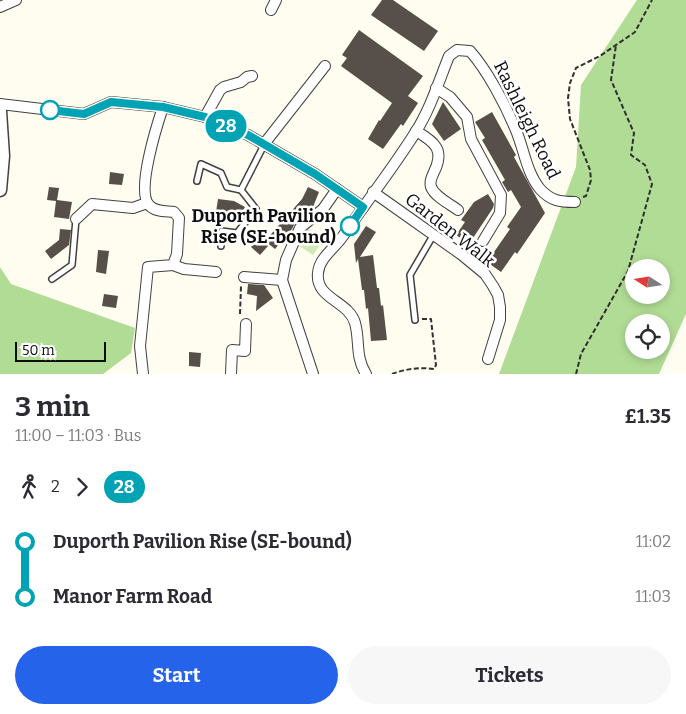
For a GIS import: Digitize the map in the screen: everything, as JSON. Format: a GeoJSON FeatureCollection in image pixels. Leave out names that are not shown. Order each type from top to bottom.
{"type":"FeatureCollection","features":[{"type":"Feature","properties":{"kind":"street"},"geometry":{"type":"LineString","coordinates":[[0,8],[16,0]]}},
{"type":"Feature","properties":{"kind":"street"},"geometry":{"type":"LineString","coordinates":[[271,10],[276,0]]}},
{"type":"Feature","properties":{"kind":"street","name":"Rashleigh Road"},"geometry":{"type":"LineString","coordinates":[[366,374],[359,360],[355,323],[341,305],[319,286],[318,273],[322,261],[340,241],[416,131],[450,56],[457,50],[470,51],[481,64],[515,128],[528,168],[540,189],[556,202],[575,202]]}},
{"type":"Feature","properties":{"kind":"street"},"geometry":{"type":"LineString","coordinates":[[264,144],[326,66]]}},
{"type":"Feature","properties":{"kind":"street"},"geometry":{"type":"LineString","coordinates":[[205,117],[220,90],[252,76]]}},
{"type":"Feature","properties":{"kind":"street"},"geometry":{"type":"LineString","coordinates":[[436,88],[450,97],[467,117],[471,139],[501,195],[500,213],[483,241]]}},
{"type":"Feature","properties":{"kind":"street"},"geometry":{"type":"LineString","coordinates":[[0,104],[84,114],[111,102],[163,107],[205,117],[248,135],[264,144],[315,174],[363,207]]}},
{"type":"Feature","properties":{"kind":"street"},"geometry":{"type":"LineString","coordinates":[[163,107],[149,154],[144,191],[147,203],[154,209],[174,212],[180,218],[177,254],[173,265]]}},
{"type":"Feature","properties":{"kind":"street"},"geometry":{"type":"LineString","coordinates":[[0,111],[3,156],[0,190]]}},
{"type":"Feature","properties":{"kind":"street"},"geometry":{"type":"LineString","coordinates":[[416,131],[430,139],[437,148],[439,162],[430,180],[432,188],[436,194],[458,210]]}},
{"type":"Feature","properties":{"kind":"street"},"geometry":{"type":"LineString","coordinates":[[313,374],[282,280],[286,260],[300,228],[323,209],[337,189]]}},
{"type":"Feature","properties":{"kind":"street","name":"Garden Walk"},"geometry":{"type":"LineString","coordinates":[[373,192],[434,234],[485,274],[498,295],[500,307],[500,320],[488,359]]}},
{"type":"Feature","properties":{"kind":"street"},"geometry":{"type":"LineString","coordinates":[[76,219],[92,204],[133,208],[147,203]]}},
{"type":"Feature","properties":{"kind":"street"},"geometry":{"type":"LineString","coordinates":[[143,374],[140,346],[148,267],[173,265],[184,269],[216,272]]}},
{"type":"Feature","properties":{"kind":"street"},"geometry":{"type":"LineString","coordinates":[[244,276],[282,280]]}},
{"type":"Feature","properties":{"kind":"street"},"geometry":{"type":"LineString","coordinates":[[231,374],[232,350],[246,351],[246,324]]}},
{"type":"Feature","properties":{"kind":"lane"},"geometry":{"type":"LineString","coordinates":[[241,190],[264,144]]}},
{"type":"Feature","properties":{"kind":"lane"},"geometry":{"type":"LineString","coordinates":[[197,181],[201,164],[221,173],[227,187],[241,190],[256,209],[237,233],[222,231],[221,246]]}},
{"type":"Feature","properties":{"kind":"lane"},"geometry":{"type":"LineString","coordinates":[[52,279],[72,265],[76,219]]}},
{"type":"Feature","properties":{"kind":"lane"},"geometry":{"type":"LineString","coordinates":[[415,320],[410,275],[434,234]]}},
{"type":"Feature","properties":{"kind":"path"},"geometry":{"type":"LineString","coordinates":[[575,202],[586,196],[590,180],[590,170],[570,119],[568,98],[570,83],[576,68],[635,32],[652,0]]}},
{"type":"Feature","properties":{"kind":"path"},"geometry":{"type":"LineString","coordinates":[[576,374],[581,354],[628,272],[652,184],[646,166],[632,154],[634,133],[611,80],[616,45]]}},
{"type":"Feature","properties":{"kind":"path"},"geometry":{"type":"LineString","coordinates":[[244,276],[242,276],[240,323],[246,324]]}},
{"type":"Feature","properties":{"kind":"path"},"geometry":{"type":"LineString","coordinates":[[392,374],[410,369],[434,369],[436,365],[431,319],[415,320]]}},
{"type":"Feature","properties":{"kind":"green space"},"geometry":{"type":"Polygon","coordinates":[[[637,0],[686,0],[686,314],[670,350],[670,314],[625,314],[625,359],[666,359],[659,374],[499,374],[576,167],[581,85],[637,0]]]}},
{"type":"Feature","properties":{"kind":"green space"},"geometry":{"type":"Polygon","coordinates":[[[308,229],[324,239],[313,255],[298,245],[308,229]]]}},
{"type":"Feature","properties":{"kind":"green space"},"geometry":{"type":"Polygon","coordinates":[[[0,267],[11,284],[135,328],[131,353],[103,374],[0,374],[0,267]]]}},
{"type":"Feature","properties":{"kind":"building"},"geometry":{"type":"Polygon","coordinates":[[[382,0],[393,0],[438,31],[424,51],[371,15],[382,0]]]}},
{"type":"Feature","properties":{"kind":"building"},"geometry":{"type":"Polygon","coordinates":[[[359,30],[423,76],[408,96],[418,103],[403,126],[401,124],[383,149],[368,139],[392,103],[341,66],[347,58],[342,55],[359,30]]]}},
{"type":"Feature","properties":{"kind":"building"},"geometry":{"type":"Polygon","coordinates":[[[443,102],[461,129],[444,141],[432,124],[443,102]]]}},
{"type":"Feature","properties":{"kind":"building"},"geometry":{"type":"Polygon","coordinates":[[[492,112],[545,213],[517,254],[515,252],[501,272],[487,262],[510,229],[507,227],[521,207],[511,190],[508,192],[502,182],[505,180],[482,140],[485,138],[475,122],[492,112]]]}},
{"type":"Feature","properties":{"kind":"building"},"geometry":{"type":"Polygon","coordinates":[[[110,172],[124,174],[122,185],[109,184],[110,172]]]}},
{"type":"Feature","properties":{"kind":"building"},"geometry":{"type":"Polygon","coordinates":[[[49,187],[59,188],[57,200],[72,202],[69,219],[54,217],[56,201],[47,200],[49,187]]]}},
{"type":"Feature","properties":{"kind":"building"},"geometry":{"type":"Polygon","coordinates":[[[308,187],[319,192],[313,207],[295,223],[275,249],[265,241],[302,199],[308,187]]]}},
{"type":"Feature","properties":{"kind":"building"},"geometry":{"type":"Polygon","coordinates":[[[488,194],[494,204],[493,208],[469,244],[456,235],[465,222],[461,220],[474,202],[488,194]]]}},
{"type":"Feature","properties":{"kind":"building"},"geometry":{"type":"Polygon","coordinates":[[[218,199],[234,201],[245,207],[239,218],[229,213],[216,212],[218,199]]]}},
{"type":"Feature","properties":{"kind":"building"},"geometry":{"type":"Polygon","coordinates":[[[366,226],[376,232],[360,257],[373,255],[377,288],[379,288],[381,306],[383,305],[387,340],[371,341],[368,308],[366,309],[364,290],[362,290],[358,259],[356,263],[354,244],[366,226]]]}},
{"type":"Feature","properties":{"kind":"building"},"geometry":{"type":"Polygon","coordinates":[[[60,229],[71,230],[69,245],[51,259],[45,251],[59,240],[60,229]]]}},
{"type":"Feature","properties":{"kind":"building"},"geometry":{"type":"Polygon","coordinates":[[[259,238],[268,246],[260,255],[251,247],[259,238]]]}},
{"type":"Feature","properties":{"kind":"building"},"geometry":{"type":"Polygon","coordinates":[[[98,250],[109,251],[106,274],[96,272],[98,250]]]}},
{"type":"Feature","properties":{"kind":"building"},"geometry":{"type":"Polygon","coordinates":[[[248,284],[264,285],[273,298],[256,311],[257,296],[247,294],[248,284]]]}},
{"type":"Feature","properties":{"kind":"building"},"geometry":{"type":"Polygon","coordinates":[[[104,294],[118,296],[116,308],[102,306],[104,294]]]}},
{"type":"Feature","properties":{"kind":"building"},"geometry":{"type":"Polygon","coordinates":[[[189,352],[201,353],[200,367],[189,366],[189,352]]]}},
{"type":"Feature","properties":{"kind":"bus line","name":"28"},"geometry":{"type":"LineString","coordinates":[[50,110],[84,114],[111,102],[163,107],[205,117],[248,135],[315,174],[363,207],[350,226]]}},
{"type":"Feature","properties":{"kind":"place","name":"Duporth Pavilion Rise (SE-bound)"},"geometry":{"type":"Point","coordinates":[350,226]}}]}
